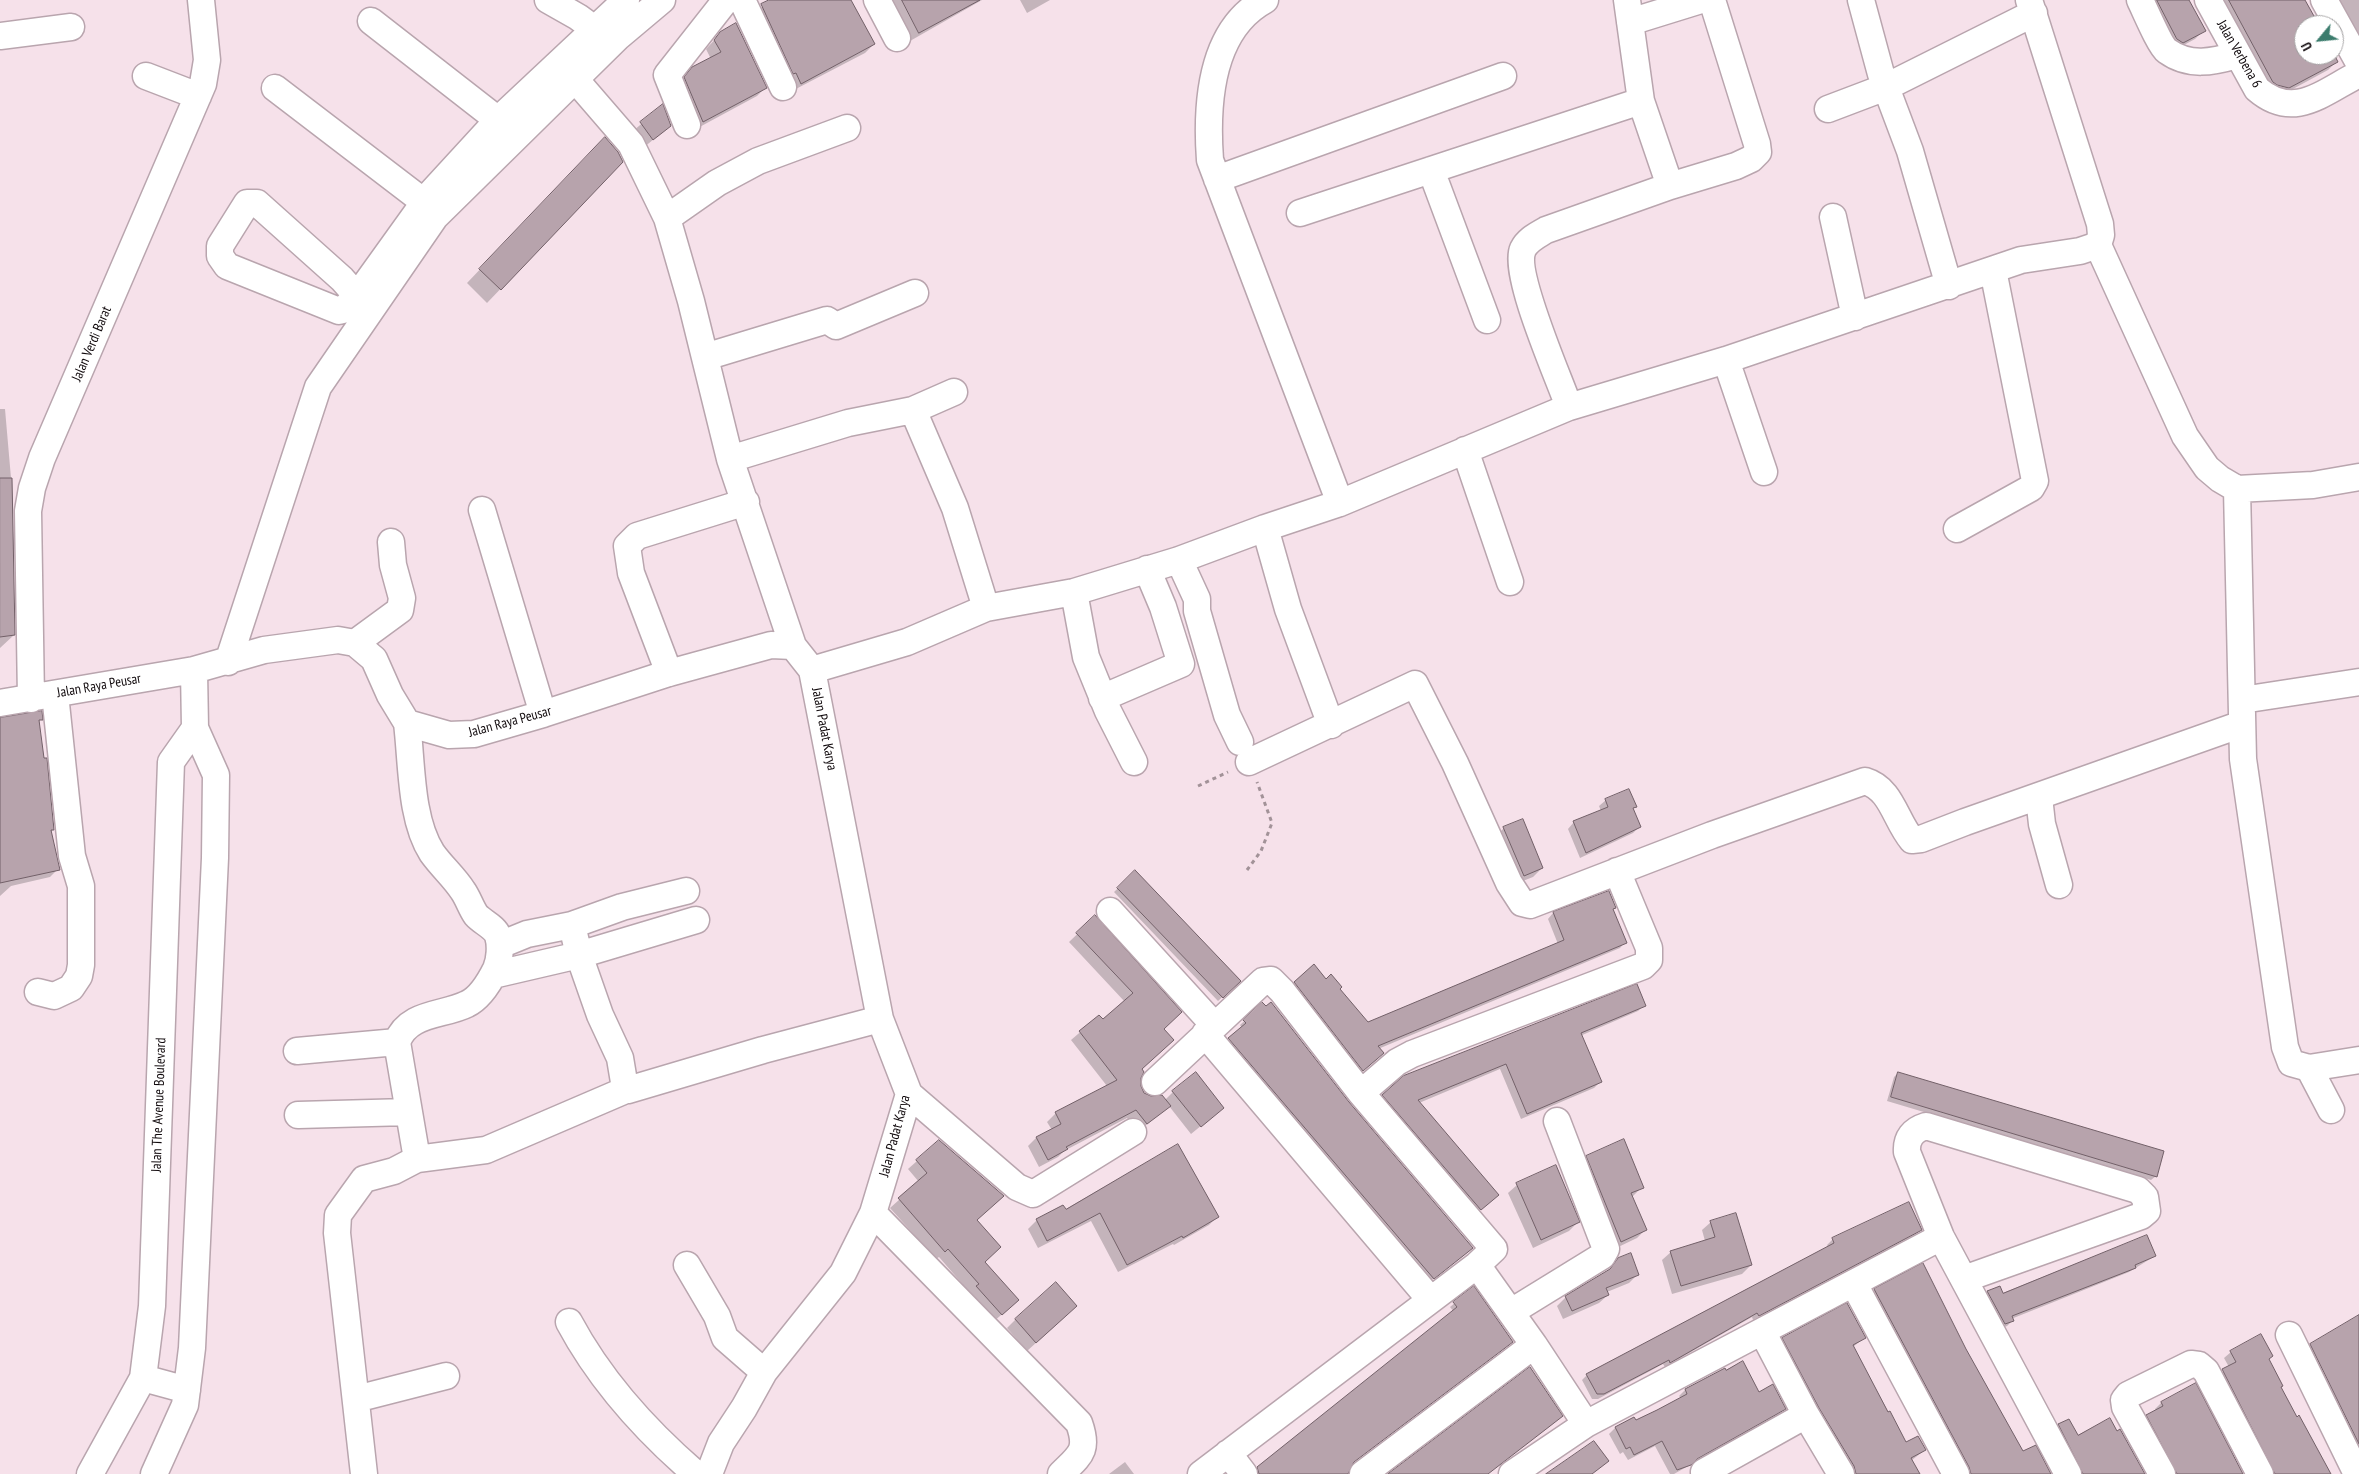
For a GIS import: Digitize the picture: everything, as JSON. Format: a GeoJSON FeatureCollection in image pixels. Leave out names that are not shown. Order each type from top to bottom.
{"type":"FeatureCollection","features":[{"type":"Feature","properties":{"kind":"street","name":"Jalan Verdi Barat"},"geometry":{"type":"LineString","coordinates":[[38,992],[54,996],[71,988],[76,982],[81,965],[82,886],[72,856],[43,696],[28,511],[32,488],[42,458],[203,84],[207,60],[201,0]]}},
{"type":"Feature","properties":{"kind":"street"},"geometry":{"type":"LineString","coordinates":[[548,0],[580,15]]}},
{"type":"Feature","properties":{"kind":"street"},"geometry":{"type":"LineString","coordinates":[[357,296],[342,279],[257,203],[247,203],[220,246],[220,256],[227,266],[339,311],[343,310],[357,296],[424,202],[498,120],[580,15],[626,0]]}},
{"type":"Feature","properties":{"kind":"street"},"geometry":{"type":"LineString","coordinates":[[228,662],[318,387],[434,217],[574,78],[662,0]]}},
{"type":"Feature","properties":{"kind":"street"},"geometry":{"type":"LineString","coordinates":[[687,125],[667,77],[726,0]]}},
{"type":"Feature","properties":{"kind":"street"},"geometry":{"type":"LineString","coordinates":[[742,0],[782,87]]}},
{"type":"Feature","properties":{"kind":"street"},"geometry":{"type":"LineString","coordinates":[[877,0],[897,38]]}},
{"type":"Feature","properties":{"kind":"street"},"geometry":{"type":"LineString","coordinates":[[1265,0],[1251,8],[1228,36],[1210,90],[1207,122],[1210,160],[1340,503]]}},
{"type":"Feature","properties":{"kind":"street"},"geometry":{"type":"LineString","coordinates":[[1670,186],[1641,101],[1628,11],[1701,0]]}},
{"type":"Feature","properties":{"kind":"street"},"geometry":{"type":"LineString","coordinates":[[1569,407],[1524,286],[1521,262],[1522,251],[1528,241],[1546,230],[1670,186],[1736,166],[1751,160],[1758,152],[1712,0]]}},
{"type":"Feature","properties":{"kind":"street"},"geometry":{"type":"LineString","coordinates":[[1861,0],[1886,87],[1910,151],[1949,286]]}},
{"type":"Feature","properties":{"kind":"street"},"geometry":{"type":"LineString","coordinates":[[2140,0],[2166,50],[2187,61],[2209,63],[2237,56]]}},
{"type":"Feature","properties":{"kind":"street","name":"Jalan Verbena 6"},"geometry":{"type":"LineString","coordinates":[[2208,0],[2237,56],[2257,89],[2268,98],[2282,104],[2302,103],[2359,74]]}},
{"type":"Feature","properties":{"kind":"street"},"geometry":{"type":"LineString","coordinates":[[2324,0],[2359,63]]}},
{"type":"Feature","properties":{"kind":"street"},"geometry":{"type":"LineString","coordinates":[[1828,108],[1886,87],[2031,6],[2066,122],[2100,224],[2101,235],[2098,245],[2185,436],[2206,468],[2237,489],[2313,484],[2359,478]]}},
{"type":"Feature","properties":{"kind":"street"},"geometry":{"type":"LineString","coordinates":[[371,21],[498,120]]}},
{"type":"Feature","properties":{"kind":"street"},"geometry":{"type":"LineString","coordinates":[[0,36],[71,28]]}},
{"type":"Feature","properties":{"kind":"street"},"geometry":{"type":"LineString","coordinates":[[146,76],[198,96]]}},
{"type":"Feature","properties":{"kind":"street"},"geometry":{"type":"LineString","coordinates":[[1217,179],[1503,76]]}},
{"type":"Feature","properties":{"kind":"street"},"geometry":{"type":"LineString","coordinates":[[574,78],[631,144],[667,218],[730,458],[793,646],[812,670],[908,642],[986,608],[1074,592],[1179,560],[1340,503],[1569,407],[1726,360],[1949,286],[2021,260],[2080,251],[2098,245]]}},
{"type":"Feature","properties":{"kind":"street"},"geometry":{"type":"LineString","coordinates":[[275,88],[424,202]]}},
{"type":"Feature","properties":{"kind":"street"},"geometry":{"type":"LineString","coordinates":[[1300,213],[1641,101]]}},
{"type":"Feature","properties":{"kind":"street"},"geometry":{"type":"LineString","coordinates":[[667,218],[717,183],[758,161],[847,128]]}},
{"type":"Feature","properties":{"kind":"street"},"geometry":{"type":"LineString","coordinates":[[1431,170],[1487,320]]}},
{"type":"Feature","properties":{"kind":"street"},"geometry":{"type":"LineString","coordinates":[[1832,217],[1855,317]]}},
{"type":"Feature","properties":{"kind":"street"},"geometry":{"type":"LineString","coordinates":[[1957,529],[2031,488],[2035,481],[1993,270]]}},
{"type":"Feature","properties":{"kind":"street"},"geometry":{"type":"LineString","coordinates":[[705,357],[826,320],[836,326],[915,293]]}},
{"type":"Feature","properties":{"kind":"street"},"geometry":{"type":"LineString","coordinates":[[1726,360],[1764,472]]}},
{"type":"Feature","properties":{"kind":"street"},"geometry":{"type":"LineString","coordinates":[[730,458],[848,423],[914,410],[954,392]]}},
{"type":"Feature","properties":{"kind":"street"},"geometry":{"type":"LineString","coordinates":[[914,410],[955,508],[986,608]]}},
{"type":"Feature","properties":{"kind":"street"},"geometry":{"type":"LineString","coordinates":[[1465,450],[1510,582]]}},
{"type":"Feature","properties":{"kind":"street"},"geometry":{"type":"LineString","coordinates":[[2237,489],[2243,759],[2285,1047],[2291,1062],[2309,1068],[2359,1060]]}},
{"type":"Feature","properties":{"kind":"street"},"geometry":{"type":"LineString","coordinates":[[669,673],[631,573],[627,546],[637,536],[746,502]]}},
{"type":"Feature","properties":{"kind":"street"},"geometry":{"type":"LineString","coordinates":[[482,510],[543,714]]}},
{"type":"Feature","properties":{"kind":"street"},"geometry":{"type":"LineString","coordinates":[[1265,528],[1288,610],[1331,724]]}},
{"type":"Feature","properties":{"kind":"street"},"geometry":{"type":"LineString","coordinates":[[390,542],[393,565],[402,598],[400,610],[355,642],[374,659],[390,695],[407,723],[417,812],[422,834],[441,865],[464,892],[477,915],[497,933],[500,946],[498,966],[479,994],[468,1004],[418,1019],[406,1027],[397,1042],[417,1159]]}},
{"type":"Feature","properties":{"kind":"street"},"geometry":{"type":"LineString","coordinates":[[1179,560],[1196,599],[1197,611],[1227,715],[1244,752],[1331,724],[1415,684],[1455,763],[1509,882],[1522,903],[1530,905],[1617,871],[1864,781],[1873,784],[1886,796],[1912,840],[1921,839],[2039,797],[2242,712],[2359,682]]}},
{"type":"Feature","properties":{"kind":"street"},"geometry":{"type":"LineString","coordinates":[[1102,698],[1181,664],[1163,607],[1147,569]]}},
{"type":"Feature","properties":{"kind":"street"},"geometry":{"type":"LineString","coordinates":[[1074,592],[1086,657],[1102,698],[1134,762]]}},
{"type":"Feature","properties":{"kind":"street","name":"Jalan Raya Peusar"},"geometry":{"type":"LineString","coordinates":[[0,703],[194,670],[228,662],[264,650],[338,640],[355,642]]}},
{"type":"Feature","properties":{"kind":"street","name":"Jalan Raya Peusar"},"geometry":{"type":"LineString","coordinates":[[407,723],[449,735],[474,734],[543,714],[669,673],[770,645],[793,646]]}},
{"type":"Feature","properties":{"kind":"street"},"geometry":{"type":"LineString","coordinates":[[154,1474],[185,1405],[192,1348],[216,775],[194,728],[194,670]]}},
{"type":"Feature","properties":{"kind":"street","name":"Jalan Padat Karya"},"geometry":{"type":"LineString","coordinates":[[709,1474],[721,1443],[764,1372],[843,1273],[873,1213],[909,1094],[880,1020],[812,670]]}},
{"type":"Feature","properties":{"kind":"street","name":"Jalan The Avenue Boulevard"},"geometry":{"type":"LineString","coordinates":[[90,1474],[143,1378],[152,1306],[170,762],[194,728]]}},
{"type":"Feature","properties":{"kind":"street"},"geometry":{"type":"LineString","coordinates":[[2039,797],[2042,824],[2059,885]]}},
{"type":"Feature","properties":{"kind":"street"},"geometry":{"type":"LineString","coordinates":[[1361,1093],[1397,1062],[1412,1054],[1643,966],[1649,960],[1649,948],[1617,871]]}},
{"type":"Feature","properties":{"kind":"street"},"geometry":{"type":"LineString","coordinates":[[493,975],[579,955],[685,924],[674,895],[622,907],[572,925],[528,934],[500,946]]}},
{"type":"Feature","properties":{"kind":"street"},"geometry":{"type":"LineString","coordinates":[[1110,911],[1429,1298]]}},
{"type":"Feature","properties":{"kind":"street"},"geometry":{"type":"LineString","coordinates":[[572,925],[579,955],[600,1015],[620,1058],[628,1089]]}},
{"type":"Feature","properties":{"kind":"street"},"geometry":{"type":"LineString","coordinates":[[1155,1082],[1263,981],[1271,980],[1282,991],[1361,1093],[1494,1249],[1477,1264],[1429,1298],[1201,1474]]}},
{"type":"Feature","properties":{"kind":"street"},"geometry":{"type":"LineString","coordinates":[[364,1474],[337,1233],[338,1215],[364,1179],[394,1171],[417,1159],[486,1150],[628,1089],[634,1090],[763,1050],[880,1020]]}},
{"type":"Feature","properties":{"kind":"street"},"geometry":{"type":"LineString","coordinates":[[297,1052],[397,1042]]}},
{"type":"Feature","properties":{"kind":"street"},"geometry":{"type":"LineString","coordinates":[[2309,1068],[2332,1110]]}},
{"type":"Feature","properties":{"kind":"street"},"geometry":{"type":"LineString","coordinates":[[909,1094],[1017,1187],[1033,1194],[1133,1132]]}},
{"type":"Feature","properties":{"kind":"street"},"geometry":{"type":"LineString","coordinates":[[298,1115],[408,1112]]}},
{"type":"Feature","properties":{"kind":"street"},"geometry":{"type":"LineString","coordinates":[[1510,1312],[1602,1256],[1606,1249],[1557,1121]]}},
{"type":"Feature","properties":{"kind":"street"},"geometry":{"type":"LineString","coordinates":[[1964,1279],[2142,1216],[2147,1211],[2145,1197],[2138,1190],[1926,1126],[1916,1130],[1906,1144],[1907,1152],[1941,1237],[2068,1474]]}},
{"type":"Feature","properties":{"kind":"street"},"geometry":{"type":"LineString","coordinates":[[873,1213],[1079,1423],[1085,1440],[1081,1454],[1061,1474]]}},
{"type":"Feature","properties":{"kind":"street"},"geometry":{"type":"LineString","coordinates":[[1512,1474],[1586,1424],[1763,1333],[1941,1237]]}},
{"type":"Feature","properties":{"kind":"street"},"geometry":{"type":"LineString","coordinates":[[1477,1264],[1534,1345],[1586,1424]]}},
{"type":"Feature","properties":{"kind":"street"},"geometry":{"type":"LineString","coordinates":[[687,1265],[716,1316],[725,1338],[764,1372]]}},
{"type":"Feature","properties":{"kind":"street"},"geometry":{"type":"LineString","coordinates":[[1854,1284],[1956,1474]]}},
{"type":"Feature","properties":{"kind":"street"},"geometry":{"type":"LineString","coordinates":[[569,1322],[579,1341],[622,1399],[662,1445],[696,1474]]}},
{"type":"Feature","properties":{"kind":"street"},"geometry":{"type":"LineString","coordinates":[[1763,1333],[1806,1415],[1841,1474]]}},
{"type":"Feature","properties":{"kind":"street"},"geometry":{"type":"LineString","coordinates":[[2289,1335],[2357,1474]]}},
{"type":"Feature","properties":{"kind":"street"},"geometry":{"type":"LineString","coordinates":[[1363,1474],[1534,1345]]}},
{"type":"Feature","properties":{"kind":"street"},"geometry":{"type":"LineString","coordinates":[[2162,1474],[2125,1407],[2124,1400],[2128,1395],[2191,1364],[2199,1365],[2206,1371],[2260,1474]]}},
{"type":"Feature","properties":{"kind":"street"},"geometry":{"type":"LineString","coordinates":[[356,1399],[446,1376]]}},
{"type":"Feature","properties":{"kind":"street"},"geometry":{"type":"LineString","coordinates":[[143,1378],[187,1390]]}},
{"type":"Feature","properties":{"kind":"street"},"geometry":{"type":"LineString","coordinates":[[1704,1472],[1806,1415]]}},
{"type":"Feature","properties":{"kind":"street"},"geometry":{"type":"LineString","coordinates":[[1228,1452],[1244,1474]]}},
{"type":"Feature","properties":{"kind":"path"},"geometry":{"type":"LineString","coordinates":[[1198,786],[1244,752],[1272,824],[1261,851],[1247,870]]}},
{"type":"Feature","properties":{"kind":"building"},"geometry":{"type":"Polygon","coordinates":[[[769,0],[851,0],[875,44],[801,84],[796,73],[793,74],[761,4],[769,0]]]}},
{"type":"Feature","properties":{"kind":"building"},"geometry":{"type":"Polygon","coordinates":[[[902,0],[980,0],[919,33],[902,0]]]}},
{"type":"Feature","properties":{"kind":"building"},"geometry":{"type":"Polygon","coordinates":[[[2157,0],[2189,0],[2206,31],[2183,43],[2177,39],[2157,0]]]}},
{"type":"Feature","properties":{"kind":"building"},"geometry":{"type":"Polygon","coordinates":[[[2229,0],[2305,0],[2313,15],[2294,15],[2294,65],[2332,65],[2289,88],[2273,82],[2229,0]]]}},
{"type":"Feature","properties":{"kind":"building"},"geometry":{"type":"Polygon","coordinates":[[[736,23],[767,88],[703,122],[684,77],[692,67],[721,52],[714,40],[720,32],[736,23]]]}},
{"type":"Feature","properties":{"kind":"building"},"geometry":{"type":"Polygon","coordinates":[[[663,104],[671,126],[653,140],[640,122],[663,104]]]}},
{"type":"Feature","properties":{"kind":"building"},"geometry":{"type":"Polygon","coordinates":[[[605,137],[618,152],[623,162],[501,290],[479,269],[605,137]]]}},
{"type":"Feature","properties":{"kind":"building"},"geometry":{"type":"Polygon","coordinates":[[[0,478],[12,478],[15,635],[0,637],[0,478]]]}},
{"type":"Feature","properties":{"kind":"building"},"geometry":{"type":"Polygon","coordinates":[[[42,711],[43,720],[39,720],[44,758],[47,758],[54,830],[51,830],[60,870],[0,883],[0,718],[42,711]]]}},
{"type":"Feature","properties":{"kind":"building"},"geometry":{"type":"Polygon","coordinates":[[[1629,789],[1637,807],[1633,808],[1641,827],[1586,853],[1573,821],[1608,807],[1605,799],[1629,789]]]}},
{"type":"Feature","properties":{"kind":"building"},"geometry":{"type":"Polygon","coordinates":[[[1523,819],[1543,868],[1524,876],[1503,827],[1523,819]]]}},
{"type":"Feature","properties":{"kind":"building"},"geometry":{"type":"Polygon","coordinates":[[[1135,870],[1241,981],[1223,998],[1117,888],[1135,870]]]}},
{"type":"Feature","properties":{"kind":"building"},"geometry":{"type":"Polygon","coordinates":[[[1609,891],[1616,908],[1613,909],[1627,943],[1378,1046],[1384,1053],[1363,1071],[1294,982],[1314,964],[1326,979],[1331,974],[1342,987],[1340,989],[1368,1022],[1564,940],[1553,912],[1609,891]]]}},
{"type":"Feature","properties":{"kind":"building"},"geometry":{"type":"Polygon","coordinates":[[[1095,915],[1182,1012],[1164,1029],[1174,1040],[1142,1069],[1144,1072],[1141,1078],[1141,1086],[1144,1093],[1151,1096],[1162,1095],[1171,1106],[1147,1124],[1136,1110],[1066,1147],[1068,1149],[1048,1160],[1036,1137],[1061,1124],[1055,1112],[1117,1080],[1079,1031],[1099,1015],[1103,1019],[1133,993],[1076,933],[1095,915]]]}},
{"type":"Feature","properties":{"kind":"building"},"geometry":{"type":"Polygon","coordinates":[[[1637,984],[1646,1006],[1581,1033],[1602,1082],[1527,1114],[1506,1064],[1418,1100],[1499,1195],[1481,1210],[1382,1095],[1403,1076],[1637,984]]]}},
{"type":"Feature","properties":{"kind":"building"},"geometry":{"type":"Polygon","coordinates":[[[1262,1002],[1266,1006],[1271,1002],[1349,1102],[1473,1248],[1434,1279],[1228,1038],[1246,1023],[1243,1020],[1262,1002]]]}},
{"type":"Feature","properties":{"kind":"building"},"geometry":{"type":"Polygon","coordinates":[[[1196,1072],[1224,1108],[1201,1127],[1172,1091],[1196,1072]]]}},
{"type":"Feature","properties":{"kind":"building"},"geometry":{"type":"Polygon","coordinates":[[[1898,1072],[2164,1151],[2157,1177],[1891,1097],[1898,1072]]]}},
{"type":"Feature","properties":{"kind":"building"},"geometry":{"type":"Polygon","coordinates":[[[1624,1139],[1644,1188],[1631,1193],[1647,1230],[1621,1242],[1586,1156],[1624,1139]]]}},
{"type":"Feature","properties":{"kind":"building"},"geometry":{"type":"Polygon","coordinates":[[[939,1140],[1004,1196],[977,1220],[1001,1247],[985,1262],[1019,1300],[1002,1315],[976,1286],[979,1284],[948,1249],[945,1252],[898,1198],[927,1173],[916,1160],[939,1140]]]}},
{"type":"Feature","properties":{"kind":"building"},"geometry":{"type":"Polygon","coordinates":[[[1178,1144],[1219,1217],[1183,1238],[1182,1236],[1127,1265],[1100,1213],[1047,1241],[1036,1219],[1063,1205],[1066,1209],[1178,1144]]]}},
{"type":"Feature","properties":{"kind":"building"},"geometry":{"type":"Polygon","coordinates":[[[1556,1165],[1580,1222],[1541,1240],[1516,1183],[1556,1165]]]}},
{"type":"Feature","properties":{"kind":"building"},"geometry":{"type":"Polygon","coordinates":[[[1909,1202],[1922,1230],[1759,1316],[1757,1313],[1670,1363],[1669,1360],[1604,1394],[1597,1394],[1586,1374],[1834,1243],[1832,1238],[1909,1202]]]}},
{"type":"Feature","properties":{"kind":"building"},"geometry":{"type":"Polygon","coordinates":[[[1736,1213],[1752,1265],[1681,1286],[1670,1251],[1715,1237],[1710,1221],[1736,1213]]]}},
{"type":"Feature","properties":{"kind":"building"},"geometry":{"type":"Polygon","coordinates":[[[2147,1235],[2156,1256],[2135,1265],[2136,1268],[2012,1316],[2014,1321],[2005,1324],[1987,1291],[2000,1286],[2003,1293],[2147,1235]]]}},
{"type":"Feature","properties":{"kind":"building"},"geometry":{"type":"Polygon","coordinates":[[[1631,1253],[1639,1275],[1606,1288],[1609,1295],[1572,1311],[1565,1296],[1610,1269],[1618,1258],[1631,1253]]]}},
{"type":"Feature","properties":{"kind":"building"},"geometry":{"type":"Polygon","coordinates":[[[1923,1263],[1966,1349],[2023,1451],[2036,1445],[2051,1474],[1971,1474],[1874,1289],[1923,1263]]]}},
{"type":"Feature","properties":{"kind":"building"},"geometry":{"type":"Polygon","coordinates":[[[1056,1282],[1077,1306],[1036,1343],[1015,1319],[1056,1282]]]}},
{"type":"Feature","properties":{"kind":"building"},"geometry":{"type":"Polygon","coordinates":[[[1474,1286],[1513,1342],[1354,1462],[1348,1474],[1259,1474],[1257,1467],[1457,1307],[1453,1302],[1474,1286]]]}},
{"type":"Feature","properties":{"kind":"building"},"geometry":{"type":"Polygon","coordinates":[[[1847,1303],[1866,1338],[1853,1345],[1888,1412],[1890,1411],[1906,1442],[1918,1436],[1926,1450],[1911,1458],[1920,1474],[1856,1474],[1854,1466],[1819,1408],[1782,1338],[1847,1303]]]}},
{"type":"Feature","properties":{"kind":"building"},"geometry":{"type":"Polygon","coordinates":[[[2359,1315],[2359,1444],[2310,1344],[2359,1315]]]}},
{"type":"Feature","properties":{"kind":"building"},"geometry":{"type":"Polygon","coordinates":[[[2261,1334],[2273,1356],[2269,1359],[2283,1386],[2281,1387],[2297,1417],[2299,1415],[2331,1474],[2275,1474],[2222,1369],[2236,1362],[2230,1351],[2261,1334]]]}},
{"type":"Feature","properties":{"kind":"building"},"geometry":{"type":"Polygon","coordinates":[[[1743,1361],[1759,1392],[1773,1384],[1786,1409],[1697,1459],[1691,1465],[1677,1470],[1662,1441],[1634,1455],[1630,1447],[1626,1449],[1615,1427],[1634,1417],[1636,1420],[1657,1410],[1687,1394],[1685,1389],[1725,1368],[1726,1370],[1743,1361]]]}},
{"type":"Feature","properties":{"kind":"building"},"geometry":{"type":"Polygon","coordinates":[[[1530,1367],[1563,1416],[1488,1474],[1388,1474],[1530,1367]]]}},
{"type":"Feature","properties":{"kind":"building"},"geometry":{"type":"Polygon","coordinates":[[[2196,1383],[2243,1474],[2177,1474],[2146,1415],[2163,1406],[2161,1402],[2196,1383]]]}},
{"type":"Feature","properties":{"kind":"building"},"geometry":{"type":"Polygon","coordinates":[[[2110,1418],[2117,1431],[2120,1429],[2145,1474],[2083,1474],[2058,1424],[2069,1419],[2078,1435],[2110,1418]]]}},
{"type":"Feature","properties":{"kind":"building"},"geometry":{"type":"Polygon","coordinates":[[[1594,1441],[1609,1461],[1592,1474],[1546,1474],[1594,1441]]]}}]}
